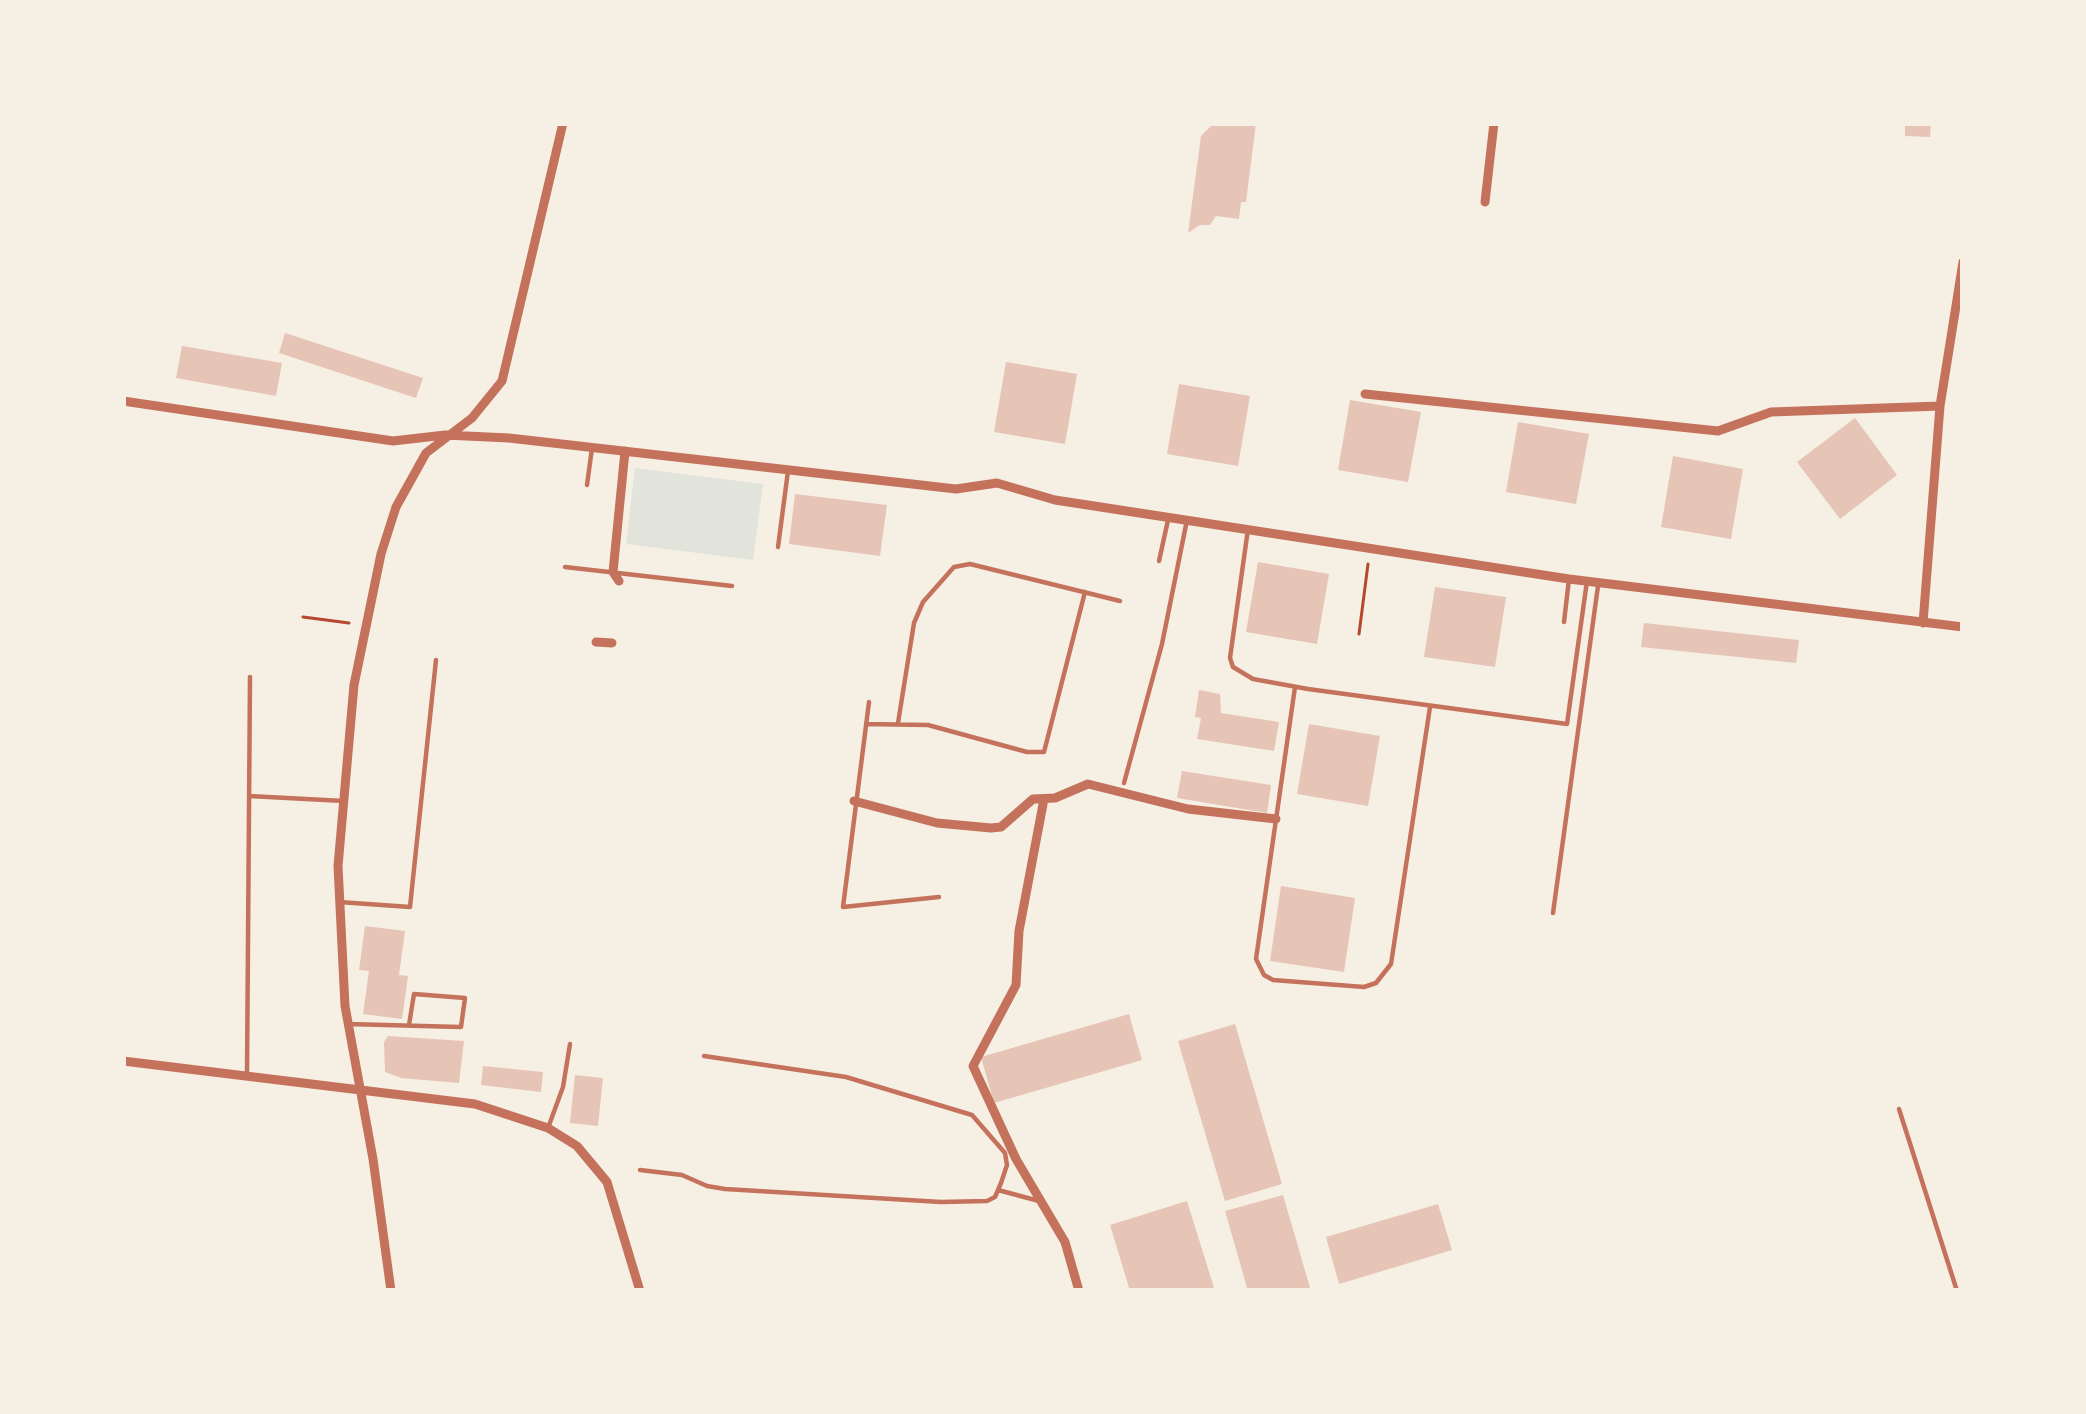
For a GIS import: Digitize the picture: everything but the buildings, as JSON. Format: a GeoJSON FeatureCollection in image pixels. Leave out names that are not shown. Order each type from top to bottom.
{"type":"FeatureCollection","features":[{"type":"Feature","properties":{"kind":"street"},"geometry":{"type":"LineString","coordinates":[[391,1291],[347,1024],[339,902],[354,685],[381,554],[414,472],[426,453],[472,418],[502,381],[563,123]]}},
{"type":"Feature","properties":{"kind":"street"},"geometry":{"type":"LineString","coordinates":[[1485,202],[1494,123]]}},
{"type":"Feature","properties":{"kind":"street"},"geometry":{"type":"LineString","coordinates":[[1923,623],[1940,406],[1963,262]]}},
{"type":"Feature","properties":{"kind":"street"},"geometry":{"type":"LineString","coordinates":[[1365,394],[1718,431],[1771,412],[1940,406]]}},
{"type":"Feature","properties":{"kind":"street"},"geometry":{"type":"LineString","coordinates":[[123,401],[394,440],[446,435],[956,489],[997,484],[1055,500],[1570,579],[1963,627]]}},
{"type":"Feature","properties":{"kind":"street"},"geometry":{"type":"LineString","coordinates":[[612,578],[626,452]]}},
{"type":"Feature","properties":{"kind":"street"},"geometry":{"type":"LineString","coordinates":[[596,642],[612,644]]}},
{"type":"Feature","properties":{"kind":"street"},"geometry":{"type":"LineString","coordinates":[[854,801],[937,823],[991,828],[1001,827],[1033,799],[1100,784],[1188,809],[1276,819]]}},
{"type":"Feature","properties":{"kind":"street"},"geometry":{"type":"LineString","coordinates":[[1044,799],[1019,932],[1016,985],[973,1066],[1065,1242],[1079,1291]]}},
{"type":"Feature","properties":{"kind":"street"},"geometry":{"type":"LineString","coordinates":[[123,1061],[476,1105],[548,1128],[578,1146],[608,1183],[640,1291]]}},
{"type":"Feature","properties":{"kind":"lane"},"geometry":{"type":"LineString","coordinates":[[587,485],[592,448]]}},
{"type":"Feature","properties":{"kind":"lane"},"geometry":{"type":"LineString","coordinates":[[778,547],[788,471]]}},
{"type":"Feature","properties":{"kind":"lane"},"geometry":{"type":"LineString","coordinates":[[1159,561],[1168,518]]}},
{"type":"Feature","properties":{"kind":"lane"},"geometry":{"type":"LineString","coordinates":[[1124,783],[1162,644],[1186,520]]}},
{"type":"Feature","properties":{"kind":"lane"},"geometry":{"type":"LineString","coordinates":[[1248,530],[1230,658],[1242,675],[1295,687],[1567,724],[1593,582]]}},
{"type":"Feature","properties":{"kind":"lane"},"geometry":{"type":"LineString","coordinates":[[898,724],[914,623],[923,602],[954,567],[970,564],[1120,601]]}},
{"type":"Feature","properties":{"kind":"lane"},"geometry":{"type":"LineString","coordinates":[[565,567],[612,578],[731,586]]}},
{"type":"Feature","properties":{"kind":"lane"},"geometry":{"type":"LineString","coordinates":[[1564,622],[1570,579]]}},
{"type":"Feature","properties":{"kind":"lane"},"geometry":{"type":"LineString","coordinates":[[1552,914],[1593,582]]}},
{"type":"Feature","properties":{"kind":"lane"},"geometry":{"type":"LineString","coordinates":[[866,724],[928,725],[1028,752],[1044,752],[1085,592]]}},
{"type":"Feature","properties":{"kind":"lane"},"geometry":{"type":"LineString","coordinates":[[339,902],[410,907],[436,660]]}},
{"type":"Feature","properties":{"kind":"lane"},"geometry":{"type":"LineString","coordinates":[[248,1075],[250,677]]}},
{"type":"Feature","properties":{"kind":"lane"},"geometry":{"type":"LineString","coordinates":[[1295,687],[1256,959],[1258,968],[1273,980],[1364,987],[1376,983],[1391,964],[1430,706]]}},
{"type":"Feature","properties":{"kind":"lane"},"geometry":{"type":"LineString","coordinates":[[1375,713],[1377,699]]}},
{"type":"Feature","properties":{"kind":"lane"},"geometry":{"type":"LineString","coordinates":[[869,702],[843,907],[939,898]]}},
{"type":"Feature","properties":{"kind":"lane"},"geometry":{"type":"LineString","coordinates":[[249,796],[344,801]]}},
{"type":"Feature","properties":{"kind":"lane"},"geometry":{"type":"LineString","coordinates":[[347,1024],[461,1027],[466,998],[414,994],[409,1025]]}},
{"type":"Feature","properties":{"kind":"lane"},"geometry":{"type":"LineString","coordinates":[[548,1128],[563,1087],[570,1044]]}},
{"type":"Feature","properties":{"kind":"lane"},"geometry":{"type":"LineString","coordinates":[[640,1169],[682,1175],[707,1186],[878,1198],[987,1201],[998,1190],[1007,1165],[1005,1153],[972,1115],[846,1077],[704,1056]]}},
{"type":"Feature","properties":{"kind":"lane"},"geometry":{"type":"LineString","coordinates":[[1899,1109],[1957,1291]]}},
{"type":"Feature","properties":{"kind":"lane"},"geometry":{"type":"LineString","coordinates":[[998,1190],[1041,1202]]}},
{"type":"Feature","properties":{"kind":"path"},"geometry":{"type":"LineString","coordinates":[[1359,634],[1370,548]]}},
{"type":"Feature","properties":{"kind":"path"},"geometry":{"type":"LineString","coordinates":[[303,616],[344,622]]}},
{"type":"Feature","properties":{"kind":"shaded area"},"geometry":{"type":"Polygon","coordinates":[[[635,468],[763,484],[753,560],[626,544],[635,468]]]}}]}
